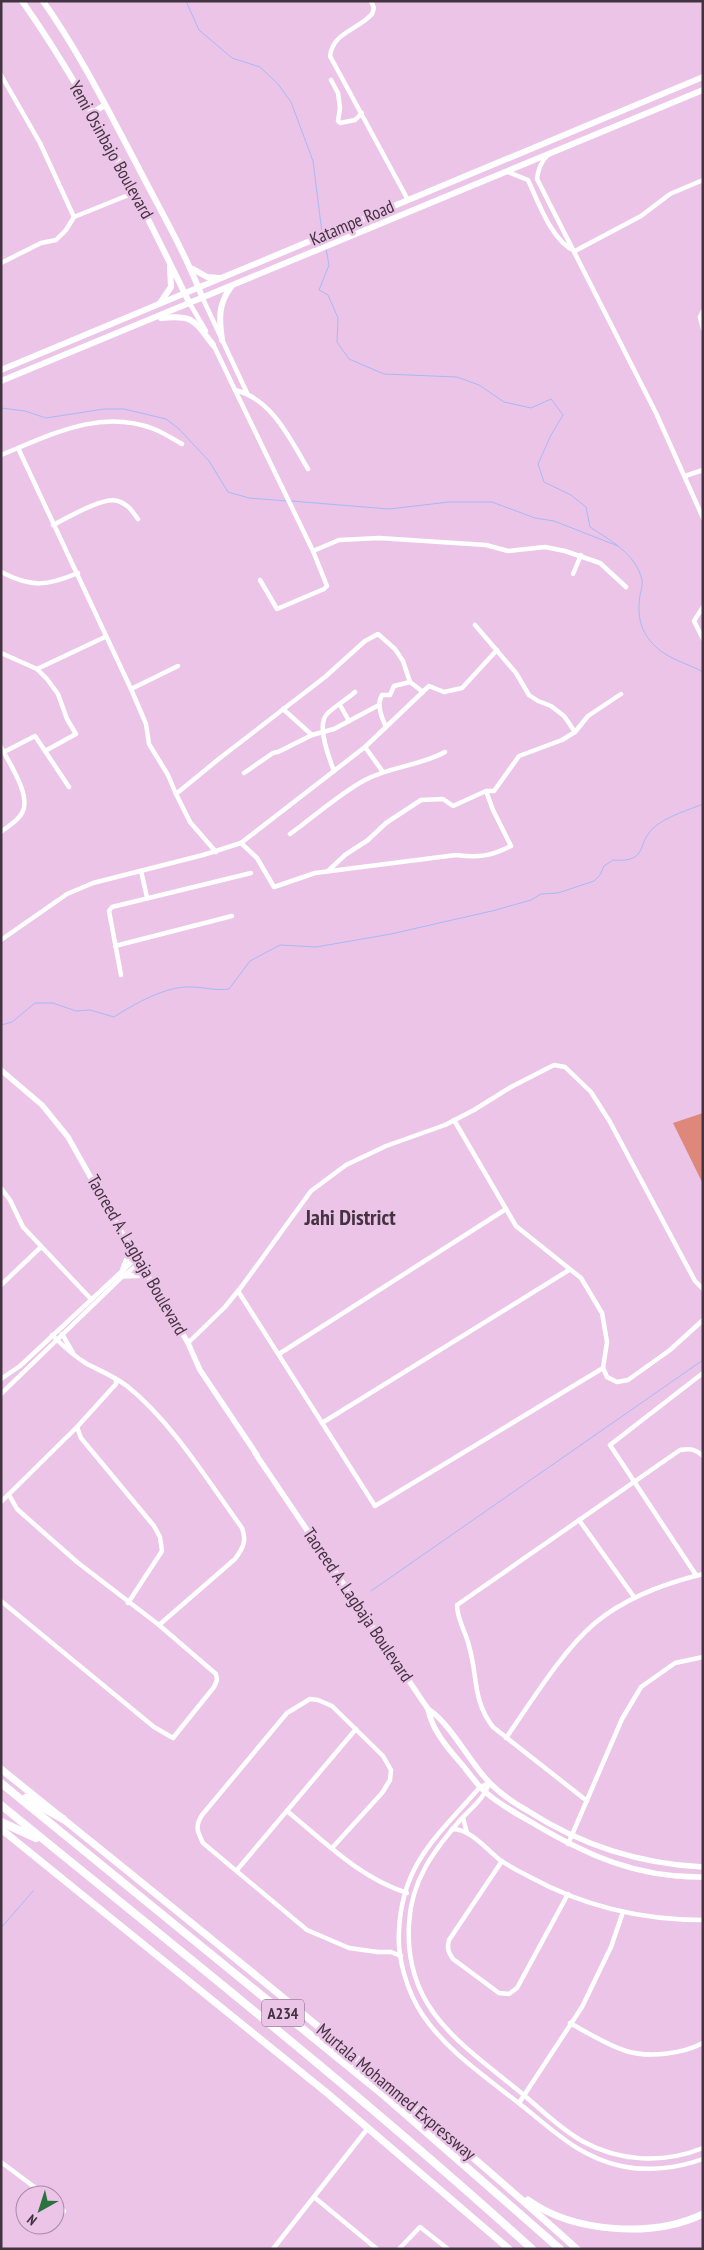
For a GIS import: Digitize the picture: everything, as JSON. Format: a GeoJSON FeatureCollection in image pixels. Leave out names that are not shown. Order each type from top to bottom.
{"type":"FeatureCollection","features":[{"type":"Feature","properties":{"kind":"highway","name":"Murtala Mohammed Expressway"},"geometry":{"type":"LineString","coordinates":[[1,1769],[479,2161],[577,2249]]}},
{"type":"Feature","properties":{"kind":"highway","name":"Murtala Mohammed Expressway"},"geometry":{"type":"LineString","coordinates":[[4,1785],[385,2096],[560,2249]]}},
{"type":"Feature","properties":{"kind":"highway"},"geometry":{"type":"LineString","coordinates":[[4,1785],[63,1819]]}},
{"type":"Feature","properties":{"kind":"highway","name":"Murtala Mohammed Expressway"},"geometry":{"type":"LineString","coordinates":[[1,1805],[397,2130],[532,2249]]}},
{"type":"Feature","properties":{"kind":"highway"},"geometry":{"type":"LineString","coordinates":[[1,1822],[48,1843]]}},
{"type":"Feature","properties":{"kind":"highway"},"geometry":{"type":"LineString","coordinates":[[1,1829],[368,2128],[486,2228],[507,2249]]}},
{"type":"Feature","properties":{"kind":"highway"},"geometry":{"type":"LineString","coordinates":[[479,2161],[536,2206],[553,2215],[584,2225],[632,2229],[676,2222],[703,2214]]}},
{"type":"Feature","properties":{"kind":"main road","name":"Yemi Osinbajo Boulevard"},"geometry":{"type":"LineString","coordinates":[[22,1],[43,31],[92,113],[136,192],[190,304]]}},
{"type":"Feature","properties":{"kind":"main road","name":"Yemi Osinbajo Boulevard"},"geometry":{"type":"LineString","coordinates":[[43,1],[60,26],[105,105],[192,268],[203,299]]}},
{"type":"Feature","properties":{"kind":"main road","name":"Katampe Road"},"geometry":{"type":"LineString","coordinates":[[1,370],[703,77]]}},
{"type":"Feature","properties":{"kind":"main road","name":"Katampe Road"},"geometry":{"type":"LineString","coordinates":[[1,382],[703,90]]}},
{"type":"Feature","properties":{"kind":"main road"},"geometry":{"type":"LineString","coordinates":[[92,113],[105,105]]}},
{"type":"Feature","properties":{"kind":"main road"},"geometry":{"type":"LineString","coordinates":[[158,305],[171,287],[172,279],[168,256]]}},
{"type":"Feature","properties":{"kind":"main road"},"geometry":{"type":"LineString","coordinates":[[192,268],[206,277],[222,278]]}},
{"type":"Feature","properties":{"kind":"main road"},"geometry":{"type":"LineString","coordinates":[[222,340],[220,307],[223,298],[232,286]]}},
{"type":"Feature","properties":{"kind":"main road"},"geometry":{"type":"LineString","coordinates":[[155,319],[183,316],[192,320],[213,345]]}},
{"type":"Feature","properties":{"kind":"street"},"geometry":{"type":"LineString","coordinates":[[371,1],[374,8],[372,14],[339,37],[331,47],[330,56],[408,200]]}},
{"type":"Feature","properties":{"kind":"street"},"geometry":{"type":"LineString","coordinates":[[1,75],[40,143],[74,217]]}},
{"type":"Feature","properties":{"kind":"street"},"geometry":{"type":"LineString","coordinates":[[332,80],[338,93],[340,108],[338,121],[340,123],[355,120],[362,113]]}},
{"type":"Feature","properties":{"kind":"street"},"geometry":{"type":"LineString","coordinates":[[552,152],[542,161],[537,179],[575,251],[685,476],[703,518]]}},
{"type":"Feature","properties":{"kind":"street"},"geometry":{"type":"LineString","coordinates":[[508,172],[528,180],[548,221],[562,244],[575,251]]}},
{"type":"Feature","properties":{"kind":"street"},"geometry":{"type":"LineString","coordinates":[[575,251],[640,216],[670,194],[703,180]]}},
{"type":"Feature","properties":{"kind":"street"},"geometry":{"type":"LineString","coordinates":[[1,263],[41,243],[56,240],[66,230],[74,217],[136,192]]}},
{"type":"Feature","properties":{"kind":"street"},"geometry":{"type":"LineString","coordinates":[[203,299],[247,393]]}},
{"type":"Feature","properties":{"kind":"street"},"geometry":{"type":"LineString","coordinates":[[190,304],[236,390],[313,551],[327,586],[277,609],[260,580]]}},
{"type":"Feature","properties":{"kind":"street"},"geometry":{"type":"LineString","coordinates":[[703,312],[700,317],[703,329]]}},
{"type":"Feature","properties":{"kind":"street"},"geometry":{"type":"LineString","coordinates":[[236,390],[247,393],[269,410],[283,426],[308,469]]}},
{"type":"Feature","properties":{"kind":"street"},"geometry":{"type":"LineString","coordinates":[[1,455],[67,428],[91,422],[113,420],[155,429],[182,444]]}},
{"type":"Feature","properties":{"kind":"street"},"geometry":{"type":"LineString","coordinates":[[18,448],[131,689],[146,724],[149,744],[168,775],[190,822],[216,852]]}},
{"type":"Feature","properties":{"kind":"street"},"geometry":{"type":"LineString","coordinates":[[685,476],[703,470]]}},
{"type":"Feature","properties":{"kind":"street"},"geometry":{"type":"LineString","coordinates":[[53,525],[105,501],[117,500],[129,507],[138,518]]}},
{"type":"Feature","properties":{"kind":"street"},"geometry":{"type":"LineString","coordinates":[[313,551],[339,540],[379,538],[486,545],[508,551],[546,547],[581,555],[604,566],[626,587]]}},
{"type":"Feature","properties":{"kind":"street"},"geometry":{"type":"LineString","coordinates":[[573,574],[581,555]]}},
{"type":"Feature","properties":{"kind":"street"},"geometry":{"type":"LineString","coordinates":[[1,572],[35,585],[46,584],[78,573]]}},
{"type":"Feature","properties":{"kind":"street"},"geometry":{"type":"LineString","coordinates":[[703,607],[694,621],[703,639]]}},
{"type":"Feature","properties":{"kind":"street"},"geometry":{"type":"LineString","coordinates":[[475,625],[516,673],[530,695],[538,701],[551,706],[564,716],[575,732]]}},
{"type":"Feature","properties":{"kind":"street"},"geometry":{"type":"LineString","coordinates":[[176,794],[325,677],[365,641],[378,634],[395,649],[403,661],[410,682],[423,692]]}},
{"type":"Feature","properties":{"kind":"street"},"geometry":{"type":"LineString","coordinates":[[36,670],[105,637]]}},
{"type":"Feature","properties":{"kind":"street"},"geometry":{"type":"LineString","coordinates":[[1,940],[67,894],[94,883],[216,852],[241,843],[365,747],[429,686],[444,692],[462,688],[497,650]]}},
{"type":"Feature","properties":{"kind":"street"},"geometry":{"type":"LineString","coordinates":[[1,653],[36,670],[47,679],[58,694],[67,719],[76,734],[45,750]]}},
{"type":"Feature","properties":{"kind":"street"},"geometry":{"type":"LineString","coordinates":[[131,689],[178,666]]}},
{"type":"Feature","properties":{"kind":"street"},"geometry":{"type":"LineString","coordinates":[[386,727],[379,705],[382,695],[390,695],[394,686],[410,682]]}},
{"type":"Feature","properties":{"kind":"street"},"geometry":{"type":"LineString","coordinates":[[334,771],[323,733],[324,718],[355,692]]}},
{"type":"Feature","properties":{"kind":"street"},"geometry":{"type":"LineString","coordinates":[[328,871],[346,855],[368,840],[386,823],[421,800],[442,799],[453,806],[486,791],[494,791],[519,756],[546,748],[575,732],[588,716],[621,694]]}},
{"type":"Feature","properties":{"kind":"street"},"geometry":{"type":"LineString","coordinates":[[340,705],[349,721]]}},
{"type":"Feature","properties":{"kind":"street"},"geometry":{"type":"LineString","coordinates":[[244,773],[273,753],[312,735],[323,733],[379,705]]}},
{"type":"Feature","properties":{"kind":"street"},"geometry":{"type":"LineString","coordinates":[[283,709],[312,735]]}},
{"type":"Feature","properties":{"kind":"street"},"geometry":{"type":"LineString","coordinates":[[1,832],[22,814],[25,806],[22,786],[2,749],[35,736],[69,787]]}},
{"type":"Feature","properties":{"kind":"street"},"geometry":{"type":"LineString","coordinates":[[365,747],[383,772]]}},
{"type":"Feature","properties":{"kind":"street"},"geometry":{"type":"LineString","coordinates":[[290,834],[364,780],[407,764],[427,760],[445,752]]}},
{"type":"Feature","properties":{"kind":"street"},"geometry":{"type":"LineString","coordinates":[[241,843],[257,858],[274,887],[328,871],[421,858],[456,855],[472,857],[492,855],[511,846],[492,810],[486,791]]}},
{"type":"Feature","properties":{"kind":"street"},"geometry":{"type":"LineString","coordinates":[[141,871],[147,897]]}},
{"type":"Feature","properties":{"kind":"street"},"geometry":{"type":"LineString","coordinates":[[121,975],[109,911],[116,904],[251,873]]}},
{"type":"Feature","properties":{"kind":"street"},"geometry":{"type":"LineString","coordinates":[[115,946],[232,916]]}},
{"type":"Feature","properties":{"kind":"street"},"geometry":{"type":"LineString","coordinates":[[188,1343],[225,1307],[311,1190],[321,1182],[346,1165],[386,1146],[454,1120],[554,1065],[564,1067],[591,1092],[610,1122],[695,1281],[703,1289]]}},
{"type":"Feature","properties":{"kind":"street","name":"Taoreed A. Lagbaja Boulevard"},"geometry":{"type":"LineString","coordinates":[[1,1070],[42,1105],[68,1136],[130,1248],[149,1275],[188,1343],[200,1370],[286,1499]]}},
{"type":"Feature","properties":{"kind":"street"},"geometry":{"type":"LineString","coordinates":[[454,1120],[516,1226],[581,1278],[602,1313],[607,1342],[603,1368],[607,1377],[618,1382],[628,1380],[676,1346],[703,1320]]}},
{"type":"Feature","properties":{"kind":"street"},"geometry":{"type":"LineString","coordinates":[[1,1188],[23,1227],[90,1298]]}},
{"type":"Feature","properties":{"kind":"street"},"geometry":{"type":"LineString","coordinates":[[279,1354],[506,1209]]}},
{"type":"Feature","properties":{"kind":"street"},"geometry":{"type":"LineString","coordinates":[[1,1285],[41,1247]]}},
{"type":"Feature","properties":{"kind":"street"},"geometry":{"type":"LineString","coordinates":[[123,1268],[130,1248]]}},
{"type":"Feature","properties":{"kind":"street"},"geometry":{"type":"LineString","coordinates":[[1,1379],[20,1366],[123,1268],[138,1260]]}},
{"type":"Feature","properties":{"kind":"street"},"geometry":{"type":"LineString","coordinates":[[1,1394],[138,1260]]}},
{"type":"Feature","properties":{"kind":"street"},"geometry":{"type":"LineString","coordinates":[[322,1423],[569,1270]]}},
{"type":"Feature","properties":{"kind":"street"},"geometry":{"type":"LineString","coordinates":[[123,1276],[149,1275]]}},
{"type":"Feature","properties":{"kind":"street"},"geometry":{"type":"LineString","coordinates":[[238,1291],[375,1506],[603,1368]]}},
{"type":"Feature","properties":{"kind":"street"},"geometry":{"type":"LineString","coordinates":[[57,1330],[63,1335],[74,1355]]}},
{"type":"Feature","properties":{"kind":"street"},"geometry":{"type":"LineString","coordinates":[[52,1335],[74,1355],[116,1379],[159,1415],[242,1528],[246,1537],[244,1546],[234,1559],[159,1626]]}},
{"type":"Feature","properties":{"kind":"street"},"geometry":{"type":"LineString","coordinates":[[696,1576],[610,1445],[703,1373]]}},
{"type":"Feature","properties":{"kind":"street"},"geometry":{"type":"LineString","coordinates":[[1,1502],[77,1427],[116,1384],[116,1379]]}},
{"type":"Feature","properties":{"kind":"street"},"geometry":{"type":"LineString","coordinates":[[77,1427],[81,1438],[154,1526],[160,1537],[162,1550],[128,1603]]}},
{"type":"Feature","properties":{"kind":"street"},"geometry":{"type":"LineString","coordinates":[[587,1801],[506,1738],[484,1716],[473,1679],[470,1646],[460,1622],[457,1605],[680,1450],[689,1448],[703,1456]]}},
{"type":"Feature","properties":{"kind":"street","name":"Taoreed A. Lagbaja Boulevard"},"geometry":{"type":"LineString","coordinates":[[255,1453],[428,1708],[442,1722],[489,1783],[516,1804],[572,1836],[624,1855],[658,1862],[703,1867]]}},
{"type":"Feature","properties":{"kind":"street"},"geometry":{"type":"LineString","coordinates":[[1,1601],[154,1727],[173,1738],[214,1687],[216,1674],[159,1626],[76,1562],[17,1510],[8,1495]]}},
{"type":"Feature","properties":{"kind":"street"},"geometry":{"type":"LineString","coordinates":[[579,1520],[634,1597]]}},
{"type":"Feature","properties":{"kind":"street"},"geometry":{"type":"LineString","coordinates":[[506,1738],[554,1670],[596,1623],[634,1597],[703,1574]]}},
{"type":"Feature","properties":{"kind":"street"},"geometry":{"type":"LineString","coordinates":[[568,1844],[622,1719],[641,1687],[675,1663],[703,1657]]}},
{"type":"Feature","properties":{"kind":"street"},"geometry":{"type":"LineString","coordinates":[[332,1848],[382,1793],[390,1780],[391,1770],[384,1756],[332,1706],[310,1699],[287,1713],[197,1824],[197,1831],[203,1843],[307,1930],[349,1948],[391,1952],[401,1956]]}},
{"type":"Feature","properties":{"kind":"street","name":"Taoreed A. Lagbaja Boulevard"},"geometry":{"type":"LineString","coordinates":[[428,1708],[430,1719],[441,1738],[480,1787],[515,1813],[588,1854],[641,1870],[703,1877]]}},
{"type":"Feature","properties":{"kind":"street"},"geometry":{"type":"LineString","coordinates":[[237,1870],[356,1729]]}},
{"type":"Feature","properties":{"kind":"street"},"geometry":{"type":"LineString","coordinates":[[489,1783],[480,1787],[423,1852],[415,1868],[400,1912],[399,1947],[403,1970],[412,1995],[422,2014],[451,2048],[558,2136],[578,2149],[621,2166],[666,2168],[703,2159]]}},
{"type":"Feature","properties":{"kind":"street"},"geometry":{"type":"LineString","coordinates":[[489,1783],[486,1792],[452,1829],[425,1865],[413,1894],[408,1946],[412,1970],[430,2008],[443,2026],[460,2043],[554,2121],[582,2140],[619,2154],[656,2160],[690,2154],[703,2148]]}},
{"type":"Feature","properties":{"kind":"street"},"geometry":{"type":"LineString","coordinates":[[287,1811],[370,1876],[406,1893],[413,1894]]}},
{"type":"Feature","properties":{"kind":"street"},"geometry":{"type":"LineString","coordinates":[[463,1817],[467,1833]]}},
{"type":"Feature","properties":{"kind":"street"},"geometry":{"type":"LineString","coordinates":[[452,1829],[467,1833],[502,1861],[531,1878],[568,1894],[623,1912],[651,1917],[703,1920]]}},
{"type":"Feature","properties":{"kind":"street"},"geometry":{"type":"LineString","coordinates":[[502,1861],[449,1940],[447,1946],[448,1953],[453,1958],[499,1993],[509,1994],[517,1988],[568,1894]]}},
{"type":"Feature","properties":{"kind":"street"},"geometry":{"type":"LineString","coordinates":[[519,2103],[598,1976],[623,1912]]}},
{"type":"Feature","properties":{"kind":"street"},"geometry":{"type":"LineString","coordinates":[[391,1952],[399,1947]]}},
{"type":"Feature","properties":{"kind":"street"},"geometry":{"type":"LineString","coordinates":[[570,2023],[608,2043],[635,2052],[667,2053],[703,2043]]}},
{"type":"Feature","properties":{"kind":"street"},"geometry":{"type":"LineString","coordinates":[[273,2249],[368,2128]]}},
{"type":"Feature","properties":{"kind":"street"},"geometry":{"type":"LineString","coordinates":[[1,2162],[32,2185]]}},
{"type":"Feature","properties":{"kind":"street"},"geometry":{"type":"LineString","coordinates":[[314,2198],[377,2249]]}},
{"type":"Feature","properties":{"kind":"street"},"geometry":{"type":"LineString","coordinates":[[399,2249],[420,2227],[448,2249]]}},
{"type":"Feature","properties":{"kind":"shaded area"},"geometry":{"type":"Polygon","coordinates":[[[703,1113],[703,1184],[673,1123],[703,1113]]]}},
{"type":"Feature","properties":{"kind":"waterway"},"geometry":{"type":"LineString","coordinates":[[186,1],[199,30],[232,58],[260,67],[278,84],[291,102],[313,161],[322,233]]}},
{"type":"Feature","properties":{"kind":"waterway"},"geometry":{"type":"LineString","coordinates":[[326,249],[329,265],[319,290],[328,295],[338,318],[337,342],[349,359],[384,374],[457,377],[479,385],[504,402],[531,408],[551,399],[563,415],[551,435],[538,464],[544,482],[571,495],[586,507],[590,527],[622,549],[634,563],[639,571],[642,582],[639,603],[640,617],[646,636],[667,655],[703,672]]}},
{"type":"Feature","properties":{"kind":"waterway"},"geometry":{"type":"LineString","coordinates":[[1,408],[25,411],[46,418],[104,409],[124,409],[166,419],[178,428],[209,461],[228,492],[249,498],[287,501]]}},
{"type":"Feature","properties":{"kind":"waterway"},"geometry":{"type":"LineString","coordinates":[[291,501],[389,509],[449,502],[492,502],[535,518],[554,521],[618,546]]}},
{"type":"Feature","properties":{"kind":"waterway"},"geometry":{"type":"LineString","coordinates":[[1,1025],[12,1022],[35,1003],[53,1003],[76,1011],[90,1010],[114,1017],[141,1002],[171,989],[181,987],[229,989],[250,961],[280,945],[316,947],[391,934],[496,910],[531,900],[541,894],[558,893],[594,881],[600,875],[604,866],[613,860],[625,860],[638,855],[646,838],[657,825],[673,816],[703,804]]}},
{"type":"Feature","properties":{"kind":"waterway"},"geometry":{"type":"LineString","coordinates":[[371,1591],[703,1360]]}},
{"type":"Feature","properties":{"kind":"waterway"},"geometry":{"type":"LineString","coordinates":[[1,1928],[33,1891]]}},
{"type":"Feature","properties":{"kind":"district","name":"Jahi District"},"geometry":{"type":"Point","coordinates":[350,1217]}}]}
